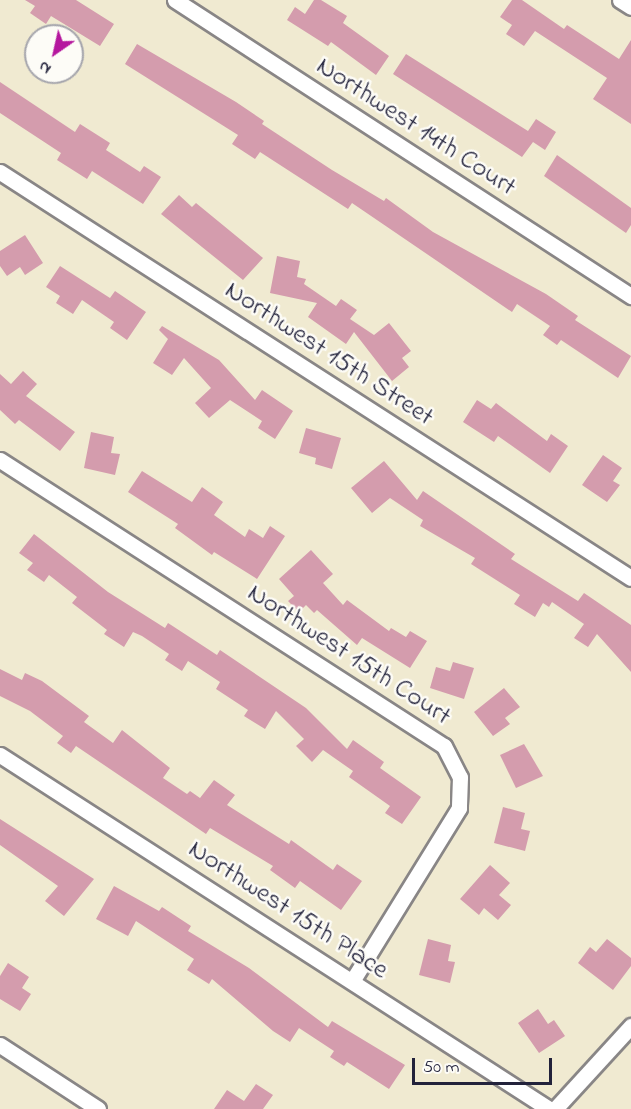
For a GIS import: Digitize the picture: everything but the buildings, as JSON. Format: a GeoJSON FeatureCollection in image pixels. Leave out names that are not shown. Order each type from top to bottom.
{"type":"FeatureCollection","features":[{"type":"Feature","properties":{"kind":"street","name":"Northwest 14th Court"},"geometry":{"type":"LineString","coordinates":[[175,0],[631,296]]}},
{"type":"Feature","properties":{"kind":"street"},"geometry":{"type":"LineString","coordinates":[[620,0],[631,7]]}},
{"type":"Feature","properties":{"kind":"street","name":"Northwest 15th Street"},"geometry":{"type":"LineString","coordinates":[[0,172],[631,578]]}},
{"type":"Feature","properties":{"kind":"street","name":"Northwest 15th Court"},"geometry":{"type":"LineString","coordinates":[[0,460],[444,746],[460,777],[459,808],[352,981]]}},
{"type":"Feature","properties":{"kind":"street","name":"Northwest 15th Place"},"geometry":{"type":"LineString","coordinates":[[0,755],[549,1109]]}},
{"type":"Feature","properties":{"kind":"street"},"geometry":{"type":"LineString","coordinates":[[555,1109],[631,1026]]}},
{"type":"Feature","properties":{"kind":"street"},"geometry":{"type":"LineString","coordinates":[[0,1045],[98,1109]]}}]}
